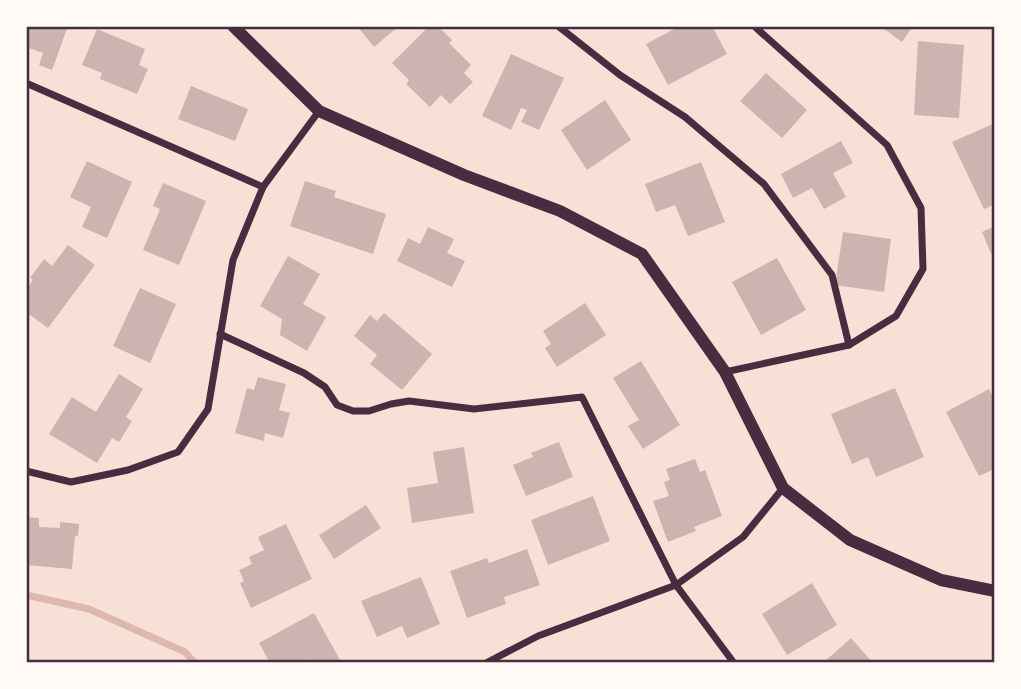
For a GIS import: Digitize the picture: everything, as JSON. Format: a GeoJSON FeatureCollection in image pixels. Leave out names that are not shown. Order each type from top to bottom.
{"type":"FeatureCollection","features":[{"type":"Feature","properties":{"kind":"street"},"geometry":{"type":"LineString","coordinates":[[233,26],[319,111],[464,175],[560,211],[642,254],[725,372],[783,488],[850,540],[941,580],[995,592]]}},
{"type":"Feature","properties":{"kind":"street"},"geometry":{"type":"LineString","coordinates":[[558,26],[620,75],[685,117],[764,184],[832,275],[849,345]]}},
{"type":"Feature","properties":{"kind":"street"},"geometry":{"type":"LineString","coordinates":[[725,372],[849,345],[896,316],[923,269],[920,208],[887,145],[754,26]]}},
{"type":"Feature","properties":{"kind":"street"},"geometry":{"type":"LineString","coordinates":[[26,83],[263,187]]}},
{"type":"Feature","properties":{"kind":"street"},"geometry":{"type":"LineString","coordinates":[[26,471],[71,482],[128,470],[178,452],[208,409],[233,260],[263,187],[319,111]]}},
{"type":"Feature","properties":{"kind":"street"},"geometry":{"type":"LineString","coordinates":[[220,334],[304,373],[325,387],[337,405],[353,411],[369,411],[410,401],[474,409],[582,397],[676,585],[734,663]]}},
{"type":"Feature","properties":{"kind":"street"},"geometry":{"type":"LineString","coordinates":[[486,663],[538,636],[676,585],[743,537],[783,488]]}},
{"type":"Feature","properties":{"kind":"building"},"geometry":{"type":"Polygon","coordinates":[[[26,26],[68,26],[52,70],[39,65],[43,53],[26,47],[26,26]]]}},
{"type":"Feature","properties":{"kind":"building"},"geometry":{"type":"Polygon","coordinates":[[[357,26],[399,26],[374,47],[357,26]]]}},
{"type":"Feature","properties":{"kind":"building"},"geometry":{"type":"Polygon","coordinates":[[[429,26],[438,26],[452,40],[449,43],[471,65],[464,73],[473,82],[450,104],[441,95],[430,107],[406,84],[409,80],[392,63],[429,26]]]}},
{"type":"Feature","properties":{"kind":"building"},"geometry":{"type":"Polygon","coordinates":[[[680,26],[712,26],[727,54],[668,85],[646,44],[680,26]]]}},
{"type":"Feature","properties":{"kind":"building"},"geometry":{"type":"Polygon","coordinates":[[[880,26],[913,26],[902,42],[880,26]]]}},
{"type":"Feature","properties":{"kind":"building"},"geometry":{"type":"Polygon","coordinates":[[[97,29],[145,49],[139,65],[148,69],[137,94],[100,79],[102,73],[82,65],[97,29]]]}},
{"type":"Feature","properties":{"kind":"building"},"geometry":{"type":"Polygon","coordinates":[[[918,41],[964,45],[959,118],[914,115],[918,41]]]}},
{"type":"Feature","properties":{"kind":"building"},"geometry":{"type":"Polygon","coordinates":[[[511,54],[564,78],[539,130],[521,122],[527,110],[521,108],[511,130],[482,116],[511,54]]]}},
{"type":"Feature","properties":{"kind":"building"},"geometry":{"type":"Polygon","coordinates":[[[766,73],[807,110],[782,138],[740,101],[766,73]]]}},
{"type":"Feature","properties":{"kind":"building"},"geometry":{"type":"Polygon","coordinates":[[[191,86],[248,109],[235,141],[178,119],[191,86]]]}},
{"type":"Feature","properties":{"kind":"building"},"geometry":{"type":"Polygon","coordinates":[[[605,100],[631,140],[587,170],[561,130],[605,100]]]}},
{"type":"Feature","properties":{"kind":"building"},"geometry":{"type":"Polygon","coordinates":[[[995,123],[995,204],[984,209],[952,142],[995,123]]]}},
{"type":"Feature","properties":{"kind":"building"},"geometry":{"type":"Polygon","coordinates":[[[841,141],[853,163],[833,173],[846,197],[824,209],[812,188],[793,198],[781,174],[841,141]]]}},
{"type":"Feature","properties":{"kind":"building"},"geometry":{"type":"Polygon","coordinates":[[[87,161],[132,182],[107,238],[82,227],[91,207],[70,197],[87,161]]]}},
{"type":"Feature","properties":{"kind":"building"},"geometry":{"type":"Polygon","coordinates":[[[701,162],[725,222],[688,236],[675,205],[656,212],[645,184],[701,162]]]}},
{"type":"Feature","properties":{"kind":"building"},"geometry":{"type":"Polygon","coordinates":[[[305,181],[336,191],[334,197],[386,214],[373,254],[290,226],[305,181]]]}},
{"type":"Feature","properties":{"kind":"building"},"geometry":{"type":"Polygon","coordinates":[[[163,183],[206,201],[179,265],[143,250],[160,209],[153,206],[163,183]]]}},
{"type":"Feature","properties":{"kind":"building"},"geometry":{"type":"Polygon","coordinates":[[[995,226],[995,263],[982,232],[995,226]]]}},
{"type":"Feature","properties":{"kind":"building"},"geometry":{"type":"Polygon","coordinates":[[[428,227],[454,239],[447,253],[465,261],[452,287],[397,261],[408,238],[420,244],[428,227]]]}},
{"type":"Feature","properties":{"kind":"building"},"geometry":{"type":"Polygon","coordinates":[[[843,232],[891,239],[884,292],[835,285],[843,232]]]}},
{"type":"Feature","properties":{"kind":"building"},"geometry":{"type":"Polygon","coordinates":[[[68,245],[95,265],[48,328],[26,312],[26,290],[33,280],[30,278],[44,259],[52,266],[68,245]]]}},
{"type":"Feature","properties":{"kind":"building"},"geometry":{"type":"Polygon","coordinates":[[[288,256],[320,274],[303,304],[326,317],[307,351],[280,335],[282,319],[260,306],[288,256]]]}},
{"type":"Feature","properties":{"kind":"building"},"geometry":{"type":"Polygon","coordinates":[[[777,258],[806,310],[761,335],[732,282],[777,258]]]}},
{"type":"Feature","properties":{"kind":"building"},"geometry":{"type":"Polygon","coordinates":[[[140,288],[176,304],[150,363],[113,346],[140,288]]]}},
{"type":"Feature","properties":{"kind":"building"},"geometry":{"type":"Polygon","coordinates":[[[585,303],[606,335],[557,367],[545,348],[551,344],[543,331],[585,303]]]}},
{"type":"Feature","properties":{"kind":"building"},"geometry":{"type":"Polygon","coordinates":[[[384,313],[432,354],[402,390],[370,364],[377,355],[354,336],[370,315],[377,321],[384,313]]]}},
{"type":"Feature","properties":{"kind":"building"},"geometry":{"type":"Polygon","coordinates":[[[641,361],[680,425],[643,449],[628,426],[639,420],[613,378],[641,361]]]}},
{"type":"Feature","properties":{"kind":"building"},"geometry":{"type":"Polygon","coordinates":[[[119,374],[143,389],[126,417],[132,421],[119,442],[112,438],[97,463],[49,434],[72,397],[96,412],[119,374]]]}},
{"type":"Feature","properties":{"kind":"building"},"geometry":{"type":"Polygon","coordinates":[[[258,377],[286,384],[279,410],[290,413],[283,438],[265,433],[264,441],[235,433],[247,388],[254,390],[258,377]]]}},
{"type":"Feature","properties":{"kind":"building"},"geometry":{"type":"Polygon","coordinates":[[[895,388],[924,457],[876,477],[868,457],[852,464],[831,414],[895,388]]]}},
{"type":"Feature","properties":{"kind":"building"},"geometry":{"type":"Polygon","coordinates":[[[989,389],[995,401],[995,476],[992,470],[979,476],[946,412],[989,389]]]}},
{"type":"Feature","properties":{"kind":"building"},"geometry":{"type":"Polygon","coordinates":[[[559,442],[573,477],[526,496],[513,465],[533,457],[531,453],[559,442]]]}},
{"type":"Feature","properties":{"kind":"building"},"geometry":{"type":"Polygon","coordinates":[[[464,447],[474,513],[412,523],[407,488],[438,483],[433,452],[464,447]]]}},
{"type":"Feature","properties":{"kind":"building"},"geometry":{"type":"Polygon","coordinates":[[[695,459],[700,472],[705,470],[722,516],[694,527],[696,531],[668,542],[653,501],[669,496],[664,482],[670,480],[666,469],[695,459]]]}},
{"type":"Feature","properties":{"kind":"building"},"geometry":{"type":"Polygon","coordinates":[[[593,496],[610,541],[548,565],[531,520],[593,496]]]}},
{"type":"Feature","properties":{"kind":"building"},"geometry":{"type":"Polygon","coordinates":[[[366,505],[381,528],[334,559],[319,535],[366,505]]]}},
{"type":"Feature","properties":{"kind":"building"},"geometry":{"type":"Polygon","coordinates":[[[26,517],[39,518],[39,527],[60,528],[60,522],[79,524],[78,536],[75,536],[72,569],[26,565],[26,517]]]}},
{"type":"Feature","properties":{"kind":"building"},"geometry":{"type":"Polygon","coordinates":[[[286,524],[312,579],[251,608],[240,583],[244,581],[239,570],[252,564],[249,557],[264,550],[258,537],[286,524]]]}},
{"type":"Feature","properties":{"kind":"building"},"geometry":{"type":"Polygon","coordinates":[[[527,549],[540,585],[504,597],[506,604],[467,618],[450,571],[487,558],[489,563],[527,549]]]}},
{"type":"Feature","properties":{"kind":"building"},"geometry":{"type":"Polygon","coordinates":[[[421,577],[440,624],[407,638],[402,626],[377,637],[361,601],[421,577]]]}},
{"type":"Feature","properties":{"kind":"building"},"geometry":{"type":"Polygon","coordinates":[[[812,583],[837,625],[787,655],[762,614],[812,583]]]}},
{"type":"Feature","properties":{"kind":"building"},"geometry":{"type":"Polygon","coordinates":[[[314,613],[340,660],[336,663],[312,663],[310,659],[304,663],[270,663],[259,643],[314,613]]]}},
{"type":"Feature","properties":{"kind":"building"},"geometry":{"type":"Polygon","coordinates":[[[851,638],[873,663],[823,663],[851,638]]]}},
{"type":"Feature","properties":{"kind":"waterway"},"geometry":{"type":"LineString","coordinates":[[26,595],[89,609],[185,652],[195,663]]}}]}
